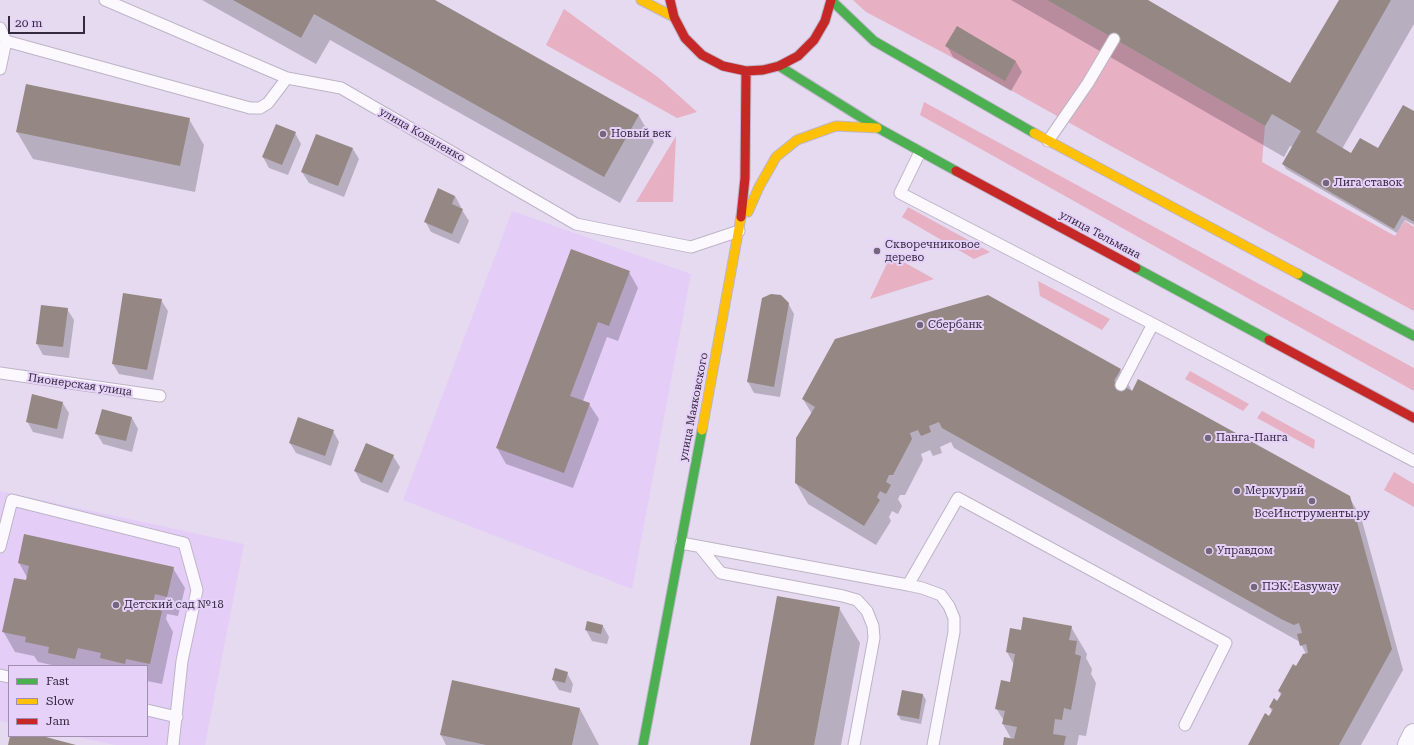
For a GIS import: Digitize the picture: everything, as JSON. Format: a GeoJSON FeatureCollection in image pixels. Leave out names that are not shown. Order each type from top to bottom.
{"type":"FeatureCollection","features":[{"type":"Feature","properties":{"kind":"main road"},"geometry":{"type":"LineString","coordinates":[[641,0],[674,17]]}},
{"type":"Feature","properties":{"kind":"main road"},"geometry":{"type":"LineString","coordinates":[[670,0],[674,17],[685,38],[702,55],[723,66],[746,71],[763,70],[779,66],[798,56],[814,40],[825,21],[831,0],[874,41],[1048,141],[1414,336]]}},
{"type":"Feature","properties":{"kind":"main road","name":"улица Тельмана"},"geometry":{"type":"LineString","coordinates":[[779,66],[878,128],[920,152],[1414,418]]}},
{"type":"Feature","properties":{"kind":"main road","name":"улица Маяковского"},"geometry":{"type":"LineString","coordinates":[[643,745],[739,232],[745,178],[746,71]]}},
{"type":"Feature","properties":{"kind":"main road"},"geometry":{"type":"LineString","coordinates":[[739,232],[759,187],[776,157],[797,140],[836,126],[878,128]]}},
{"type":"Feature","properties":{"kind":"street"},"geometry":{"type":"LineString","coordinates":[[1409,745],[1414,735]]}},
{"type":"Feature","properties":{"kind":"lane","name":"улица Коваленко"},"geometry":{"type":"LineString","coordinates":[[105,0],[288,78],[341,88],[576,224],[690,247],[739,232]]}},
{"type":"Feature","properties":{"kind":"lane"},"geometry":{"type":"LineString","coordinates":[[0,28],[6,41],[0,69]]}},
{"type":"Feature","properties":{"kind":"lane"},"geometry":{"type":"LineString","coordinates":[[1048,141],[1088,83],[1114,39]]}},
{"type":"Feature","properties":{"kind":"lane"},"geometry":{"type":"LineString","coordinates":[[6,41],[250,108],[260,108],[268,103],[288,78]]}},
{"type":"Feature","properties":{"kind":"lane"},"geometry":{"type":"LineString","coordinates":[[920,152],[900,193],[1414,461]]}},
{"type":"Feature","properties":{"kind":"lane"},"geometry":{"type":"LineString","coordinates":[[1121,385],[1153,324]]}},
{"type":"Feature","properties":{"kind":"lane","name":"Пионерская улица"},"geometry":{"type":"LineString","coordinates":[[0,373],[160,396]]}},
{"type":"Feature","properties":{"kind":"lane"},"geometry":{"type":"LineString","coordinates":[[908,585],[958,498],[1226,644],[1185,725]]}},
{"type":"Feature","properties":{"kind":"lane"},"geometry":{"type":"LineString","coordinates":[[0,547],[12,500],[184,543],[197,590],[182,661],[174,745]]}},
{"type":"Feature","properties":{"kind":"lane"},"geometry":{"type":"LineString","coordinates":[[681,543],[908,585],[941,595],[949,606],[954,618],[954,632],[933,745]]}},
{"type":"Feature","properties":{"kind":"lane"},"geometry":{"type":"LineString","coordinates":[[700,547],[721,573],[843,596],[857,600],[867,611],[873,626],[874,638],[854,745]]}},
{"type":"Feature","properties":{"kind":"lane"},"geometry":{"type":"LineString","coordinates":[[148,710],[177,717]]}},
{"type":"Feature","properties":{"kind":"shaded area"},"geometry":{"type":"Polygon","coordinates":[[[853,0],[1047,0],[1265,126],[1262,162],[1395,236],[1405,221],[1414,227],[1414,311],[944,53],[866,12],[853,0]]]}},
{"type":"Feature","properties":{"kind":"shaded area"},"geometry":{"type":"Polygon","coordinates":[[[564,9],[659,78],[697,112],[677,118],[546,45],[564,9]]]}},
{"type":"Feature","properties":{"kind":"shaded area"},"geometry":{"type":"Polygon","coordinates":[[[924,102],[1414,368],[1414,391],[920,115],[924,102]]]}},
{"type":"Feature","properties":{"kind":"shaded area"},"geometry":{"type":"Polygon","coordinates":[[[676,136],[673,202],[636,202],[676,136]]]}},
{"type":"Feature","properties":{"kind":"shaded area"},"geometry":{"type":"Polygon","coordinates":[[[908,207],[990,252],[974,259],[902,217],[908,207]]]}},
{"type":"Feature","properties":{"kind":"shaded area"},"geometry":{"type":"Polygon","coordinates":[[[512,211],[691,274],[632,589],[403,500],[512,211]]]}},
{"type":"Feature","properties":{"kind":"shaded area"},"geometry":{"type":"Polygon","coordinates":[[[891,255],[934,279],[870,299],[891,255]]]}},
{"type":"Feature","properties":{"kind":"shaded area"},"geometry":{"type":"Polygon","coordinates":[[[1038,281],[1110,319],[1102,330],[1040,296],[1038,281]]]}},
{"type":"Feature","properties":{"kind":"shaded area"},"geometry":{"type":"Polygon","coordinates":[[[1190,371],[1249,404],[1243,411],[1185,379],[1190,371]]]}},
{"type":"Feature","properties":{"kind":"shaded area"},"geometry":{"type":"Polygon","coordinates":[[[1262,411],[1315,440],[1314,449],[1257,418],[1262,411]]]}},
{"type":"Feature","properties":{"kind":"shaded area"},"geometry":{"type":"Polygon","coordinates":[[[1394,472],[1414,484],[1414,507],[1384,490],[1394,472]]]}},
{"type":"Feature","properties":{"kind":"shaded area","name":"Детский сад №18"},"geometry":{"type":"Polygon","coordinates":[[[0,491],[244,544],[205,745],[115,745],[77,737],[148,737],[148,665],[8,665],[8,723],[0,721],[0,491]]]}},
{"type":"Feature","properties":{"kind":"building"},"geometry":{"type":"Polygon","coordinates":[[[233,0],[435,0],[639,115],[604,177],[314,14],[301,38],[233,0]]]}},
{"type":"Feature","properties":{"kind":"building"},"geometry":{"type":"Polygon","coordinates":[[[1047,0],[1148,0],[1290,83],[1339,0],[1391,0],[1316,132],[1351,153],[1360,138],[1378,148],[1403,105],[1414,111],[1414,222],[1402,215],[1394,229],[1282,164],[1301,131],[1272,114],[1265,126],[1047,0]]]}},
{"type":"Feature","properties":{"kind":"building"},"geometry":{"type":"Polygon","coordinates":[[[957,26],[1016,61],[1005,81],[945,46],[957,26]]]}},
{"type":"Feature","properties":{"kind":"building"},"geometry":{"type":"Polygon","coordinates":[[[26,84],[190,118],[180,166],[16,132],[26,84]]]}},
{"type":"Feature","properties":{"kind":"building"},"geometry":{"type":"Polygon","coordinates":[[[276,124],[296,132],[282,165],[262,157],[276,124]]]}},
{"type":"Feature","properties":{"kind":"building"},"geometry":{"type":"Polygon","coordinates":[[[316,134],[353,148],[338,186],[301,172],[316,134]]]}},
{"type":"Feature","properties":{"kind":"building"},"geometry":{"type":"Polygon","coordinates":[[[438,188],[455,196],[452,204],[463,209],[452,234],[424,222],[438,188]]]}},
{"type":"Feature","properties":{"kind":"building"},"geometry":{"type":"Polygon","coordinates":[[[571,249],[630,271],[609,326],[598,322],[570,396],[590,403],[564,473],[496,448],[571,249]]]}},
{"type":"Feature","properties":{"kind":"building"},"geometry":{"type":"Polygon","coordinates":[[[123,293],[162,299],[147,370],[112,364],[123,293]]]}},
{"type":"Feature","properties":{"kind":"building"},"geometry":{"type":"Polygon","coordinates":[[[771,294],[781,295],[789,303],[774,387],[747,382],[762,298],[771,294]]]}},
{"type":"Feature","properties":{"kind":"building"},"geometry":{"type":"Polygon","coordinates":[[[988,295],[1121,369],[1114,381],[1132,391],[1138,379],[1350,496],[1392,649],[1339,745],[1248,745],[1265,713],[1269,716],[1273,709],[1269,707],[1274,698],[1277,701],[1282,693],[1278,691],[1293,664],[1296,666],[1303,654],[1308,653],[1306,644],[1300,646],[1297,634],[1302,633],[1299,623],[1294,625],[1281,619],[942,428],[939,422],[929,426],[931,432],[921,436],[918,430],[910,433],[912,439],[893,475],[889,475],[886,482],[891,485],[886,494],[880,491],[877,497],[880,500],[864,526],[795,483],[796,438],[815,407],[802,399],[835,339],[988,295]]]}},
{"type":"Feature","properties":{"kind":"building"},"geometry":{"type":"Polygon","coordinates":[[[41,305],[68,308],[63,347],[36,344],[41,305]]]}},
{"type":"Feature","properties":{"kind":"building"},"geometry":{"type":"Polygon","coordinates":[[[32,394],[63,402],[57,429],[26,422],[32,394]]]}},
{"type":"Feature","properties":{"kind":"building"},"geometry":{"type":"Polygon","coordinates":[[[102,409],[132,417],[126,441],[95,434],[102,409]]]}},
{"type":"Feature","properties":{"kind":"building"},"geometry":{"type":"Polygon","coordinates":[[[298,417],[334,430],[325,456],[289,443],[298,417]]]}},
{"type":"Feature","properties":{"kind":"building"},"geometry":{"type":"Polygon","coordinates":[[[366,443],[394,455],[382,483],[354,471],[366,443]]]}},
{"type":"Feature","properties":{"kind":"building"},"geometry":{"type":"Polygon","coordinates":[[[24,534],[174,567],[167,597],[155,594],[152,608],[162,611],[150,664],[126,659],[125,664],[100,658],[101,653],[78,648],[75,659],[48,653],[49,647],[25,642],[26,637],[2,632],[14,578],[26,580],[29,566],[18,563],[24,534]]]}},
{"type":"Feature","properties":{"kind":"building"},"geometry":{"type":"Polygon","coordinates":[[[777,596],[840,607],[814,745],[750,745],[777,596]]]}},
{"type":"Feature","properties":{"kind":"building"},"geometry":{"type":"Polygon","coordinates":[[[1023,617],[1072,626],[1069,640],[1077,641],[1075,654],[1081,656],[1071,710],[1064,708],[1062,720],[1055,719],[1053,734],[1066,736],[1064,745],[1003,745],[1004,737],[1014,739],[1017,727],[1002,724],[1005,711],[995,709],[1001,680],[1010,682],[1015,654],[1006,652],[1010,628],[1021,630],[1023,617]]]}},
{"type":"Feature","properties":{"kind":"building"},"geometry":{"type":"Polygon","coordinates":[[[587,621],[603,625],[601,634],[585,630],[587,621]]]}},
{"type":"Feature","properties":{"kind":"building"},"geometry":{"type":"Polygon","coordinates":[[[555,668],[568,672],[565,683],[552,680],[555,668]]]}},
{"type":"Feature","properties":{"kind":"building"},"geometry":{"type":"Polygon","coordinates":[[[452,680],[580,708],[572,745],[486,745],[440,735],[452,680]]]}},
{"type":"Feature","properties":{"kind":"building"},"geometry":{"type":"Polygon","coordinates":[[[902,690],[923,694],[919,719],[897,715],[902,690]]]}},
{"type":"Feature","properties":{"kind":"building"},"geometry":{"type":"Polygon","coordinates":[[[10,737],[46,737],[76,745],[8,745],[10,737]]]}},
{"type":"Feature","properties":{"kind":"traffic: fast"},"geometry":{"type":"LineString","coordinates":[[831,0],[874,41],[1034,133]]}},
{"type":"Feature","properties":{"kind":"traffic: fast"},"geometry":{"type":"LineString","coordinates":[[779,66],[878,128],[956,171]]}},
{"type":"Feature","properties":{"kind":"traffic: fast"},"geometry":{"type":"LineString","coordinates":[[1136,268],[1269,340]]}},
{"type":"Feature","properties":{"kind":"traffic: fast"},"geometry":{"type":"LineString","coordinates":[[1298,274],[1414,336]]}},
{"type":"Feature","properties":{"kind":"traffic: fast"},"geometry":{"type":"LineString","coordinates":[[643,745],[702,430]]}},
{"type":"Feature","properties":{"kind":"traffic: slow"},"geometry":{"type":"LineString","coordinates":[[641,0],[674,17]]}},
{"type":"Feature","properties":{"kind":"traffic: slow"},"geometry":{"type":"LineString","coordinates":[[748,212],[759,187],[776,157],[797,140],[836,126],[877,128]]}},
{"type":"Feature","properties":{"kind":"traffic: slow"},"geometry":{"type":"LineString","coordinates":[[1034,133],[1298,274]]}},
{"type":"Feature","properties":{"kind":"traffic: slow"},"geometry":{"type":"LineString","coordinates":[[702,430],[741,217]]}},
{"type":"Feature","properties":{"kind":"traffic: jam"},"geometry":{"type":"LineString","coordinates":[[670,0],[674,17],[685,38],[702,55],[723,66],[746,71],[763,70],[779,66],[798,56],[814,40],[825,21],[831,0]]}},
{"type":"Feature","properties":{"kind":"traffic: jam"},"geometry":{"type":"LineString","coordinates":[[741,217],[745,178],[746,71]]}},
{"type":"Feature","properties":{"kind":"traffic: jam"},"geometry":{"type":"LineString","coordinates":[[956,171],[1136,268]]}},
{"type":"Feature","properties":{"kind":"traffic: jam"},"geometry":{"type":"LineString","coordinates":[[1269,340],[1414,418]]}},
{"type":"Feature","properties":{"kind":"place","name":"Новый век"},"geometry":{"type":"Point","coordinates":[603,134]}},
{"type":"Feature","properties":{"kind":"place","name":"Лига ставок"},"geometry":{"type":"Point","coordinates":[1326,183]}},
{"type":"Feature","properties":{"kind":"place","name":"Скворечниковое дерево"},"geometry":{"type":"Point","coordinates":[877,251]}},
{"type":"Feature","properties":{"kind":"place","name":"Сбербанк"},"geometry":{"type":"Point","coordinates":[920,325]}},
{"type":"Feature","properties":{"kind":"place","name":"Панга-Панга"},"geometry":{"type":"Point","coordinates":[1208,438]}},
{"type":"Feature","properties":{"kind":"place","name":"Меркурий"},"geometry":{"type":"Point","coordinates":[1237,491]}},
{"type":"Feature","properties":{"kind":"place","name":"ВсеИнструменты.ру"},"geometry":{"type":"Point","coordinates":[1312,501]}},
{"type":"Feature","properties":{"kind":"place","name":"Управдом"},"geometry":{"type":"Point","coordinates":[1209,551]}},
{"type":"Feature","properties":{"kind":"place","name":"ПЭК: Easyway"},"geometry":{"type":"Point","coordinates":[1254,587]}},
{"type":"Feature","properties":{"kind":"place","name":"Детский сад №18"},"geometry":{"type":"Point","coordinates":[116,605]}}]}
